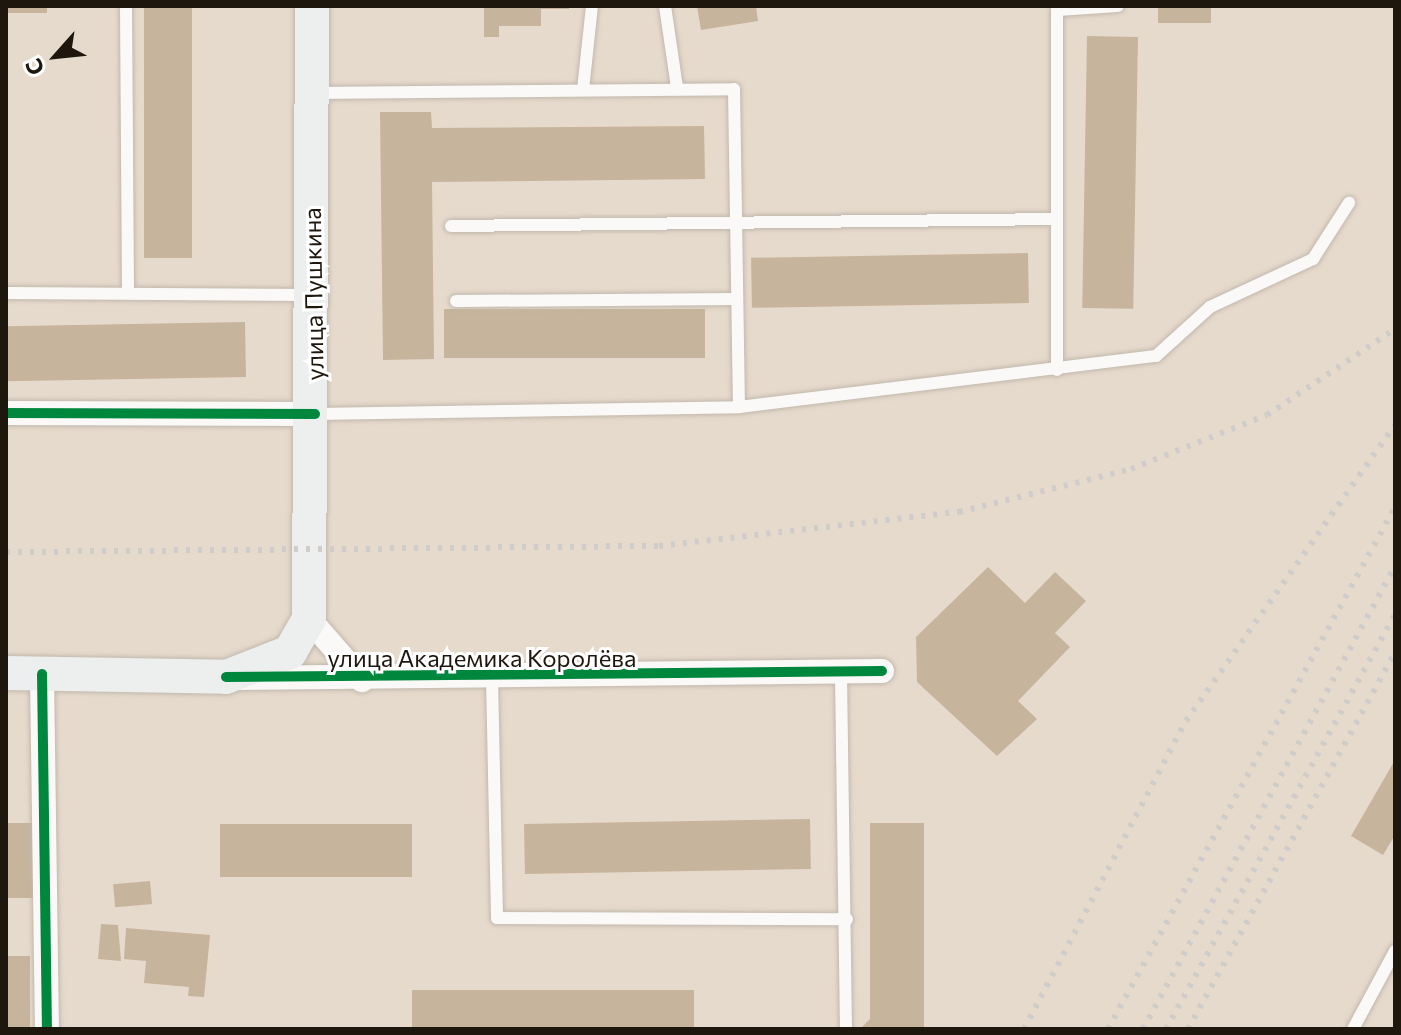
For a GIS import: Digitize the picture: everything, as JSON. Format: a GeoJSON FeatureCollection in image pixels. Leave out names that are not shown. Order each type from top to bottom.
{"type":"FeatureCollection","features":[{"type":"Feature","properties":{"kind":"main road","name":"улица Пушкина"},"geometry":{"type":"LineString","coordinates":[[226,677],[290,652],[309,619],[315,414],[312,6]]}},
{"type":"Feature","properties":{"kind":"main road","name":"улица Академика Королёва"},"geometry":{"type":"LineString","coordinates":[[6,673],[226,677]]}},
{"type":"Feature","properties":{"kind":"street"},"geometry":{"type":"LineString","coordinates":[[6,413],[315,414]]}},
{"type":"Feature","properties":{"kind":"street"},"geometry":{"type":"LineString","coordinates":[[309,619],[362,680]]}},
{"type":"Feature","properties":{"kind":"street","name":"улица Академика Королёва"},"geometry":{"type":"LineString","coordinates":[[226,677],[362,680],[882,671]]}},
{"type":"Feature","properties":{"kind":"street"},"geometry":{"type":"LineString","coordinates":[[42,674],[47,1029]]}},
{"type":"Feature","properties":{"kind":"lane"},"geometry":{"type":"LineString","coordinates":[[126,6],[128,293]]}},
{"type":"Feature","properties":{"kind":"lane"},"geometry":{"type":"LineString","coordinates":[[583,90],[592,6]]}},
{"type":"Feature","properties":{"kind":"lane"},"geometry":{"type":"LineString","coordinates":[[665,6],[677,87]]}},
{"type":"Feature","properties":{"kind":"lane"},"geometry":{"type":"LineString","coordinates":[[1057,370],[1057,10],[1118,6]]}},
{"type":"Feature","properties":{"kind":"lane"},"geometry":{"type":"LineString","coordinates":[[312,93],[677,87],[734,89],[739,407]]}},
{"type":"Feature","properties":{"kind":"lane"},"geometry":{"type":"LineString","coordinates":[[315,414],[739,407],[1156,356],[1210,307],[1313,259],[1349,203]]}},
{"type":"Feature","properties":{"kind":"lane"},"geometry":{"type":"LineString","coordinates":[[451,226],[1055,219]]}},
{"type":"Feature","properties":{"kind":"lane"},"geometry":{"type":"LineString","coordinates":[[6,293],[312,295]]}},
{"type":"Feature","properties":{"kind":"lane"},"geometry":{"type":"LineString","coordinates":[[456,301],[737,299]]}},
{"type":"Feature","properties":{"kind":"lane"},"geometry":{"type":"LineString","coordinates":[[841,674],[847,919],[846,1029]]}},
{"type":"Feature","properties":{"kind":"lane"},"geometry":{"type":"LineString","coordinates":[[492,678],[497,918],[847,919]]}},
{"type":"Feature","properties":{"kind":"lane"},"geometry":{"type":"LineString","coordinates":[[1353,1029],[1395,951]]}},
{"type":"Feature","properties":{"kind":"building"},"geometry":{"type":"Polygon","coordinates":[[[6,6],[47,6],[47,13],[6,13],[6,6]]]}},
{"type":"Feature","properties":{"kind":"building"},"geometry":{"type":"Polygon","coordinates":[[[144,6],[192,6],[192,258],[144,258],[144,6]]]}},
{"type":"Feature","properties":{"kind":"building"},"geometry":{"type":"Polygon","coordinates":[[[484,6],[569,6],[569,9],[541,9],[541,26],[499,26],[499,37],[484,37],[484,6]]]}},
{"type":"Feature","properties":{"kind":"building"},"geometry":{"type":"Polygon","coordinates":[[[697,6],[756,6],[758,21],[701,30],[697,6]]]}},
{"type":"Feature","properties":{"kind":"building"},"geometry":{"type":"Polygon","coordinates":[[[1158,6],[1211,6],[1211,23],[1158,23],[1158,6]]]}},
{"type":"Feature","properties":{"kind":"building"},"geometry":{"type":"Polygon","coordinates":[[[1087,36],[1138,37],[1133,309],[1082,308],[1087,36]]]}},
{"type":"Feature","properties":{"kind":"building"},"geometry":{"type":"Polygon","coordinates":[[[380,112],[431,112],[432,128],[704,126],[705,179],[432,182],[434,359],[383,360],[380,112]]]}},
{"type":"Feature","properties":{"kind":"building"},"geometry":{"type":"Polygon","coordinates":[[[1028,253],[1029,303],[752,308],[751,258],[1028,253]]]}},
{"type":"Feature","properties":{"kind":"building"},"geometry":{"type":"Polygon","coordinates":[[[444,309],[705,309],[705,358],[444,358],[444,309]]]}},
{"type":"Feature","properties":{"kind":"building"},"geometry":{"type":"Polygon","coordinates":[[[245,322],[246,377],[7,381],[6,326],[245,322]]]}},
{"type":"Feature","properties":{"kind":"building"},"geometry":{"type":"Polygon","coordinates":[[[988,567],[1025,603],[1055,572],[1086,601],[1055,633],[1070,647],[1018,701],[1037,719],[997,756],[917,682],[916,637],[988,567]]]}},
{"type":"Feature","properties":{"kind":"building"},"geometry":{"type":"Polygon","coordinates":[[[1395,760],[1395,835],[1383,855],[1351,836],[1395,760]]]}},
{"type":"Feature","properties":{"kind":"building"},"geometry":{"type":"Polygon","coordinates":[[[810,819],[811,869],[525,874],[524,824],[810,819]]]}},
{"type":"Feature","properties":{"kind":"building"},"geometry":{"type":"Polygon","coordinates":[[[6,823],[35,823],[35,898],[6,898],[6,823]]]}},
{"type":"Feature","properties":{"kind":"building"},"geometry":{"type":"Polygon","coordinates":[[[870,823],[924,823],[924,1029],[860,1029],[870,1019],[870,823]]]}},
{"type":"Feature","properties":{"kind":"building"},"geometry":{"type":"Polygon","coordinates":[[[220,824],[412,824],[412,877],[220,877],[220,824]]]}},
{"type":"Feature","properties":{"kind":"building"},"geometry":{"type":"Polygon","coordinates":[[[150,881],[152,904],[115,907],[113,884],[150,881]]]}},
{"type":"Feature","properties":{"kind":"building"},"geometry":{"type":"Polygon","coordinates":[[[101,924],[118,925],[121,961],[98,959],[101,924]]]}},
{"type":"Feature","properties":{"kind":"building"},"geometry":{"type":"Polygon","coordinates":[[[126,928],[210,935],[204,997],[188,996],[189,987],[144,983],[146,961],[124,959],[126,928]]]}},
{"type":"Feature","properties":{"kind":"building"},"geometry":{"type":"Polygon","coordinates":[[[6,956],[30,956],[30,1029],[6,1029],[6,956]]]}},
{"type":"Feature","properties":{"kind":"building"},"geometry":{"type":"Polygon","coordinates":[[[412,990],[694,990],[694,1029],[412,1029],[412,990]]]}},
{"type":"Feature","properties":{"kind":"railway"},"geometry":{"type":"LineString","coordinates":[[6,552],[659,546],[959,512],[1131,469],[1267,415],[1395,329]]}},
{"type":"Feature","properties":{"kind":"railway"},"geometry":{"type":"LineString","coordinates":[[1024,1029],[1186,721],[1395,425]]}},
{"type":"Feature","properties":{"kind":"railway"},"geometry":{"type":"LineString","coordinates":[[1108,1029],[1395,507]]}},
{"type":"Feature","properties":{"kind":"railway"},"geometry":{"type":"LineString","coordinates":[[1143,1029],[1395,566]]}},
{"type":"Feature","properties":{"kind":"railway"},"geometry":{"type":"LineString","coordinates":[[1166,1029],[1395,614]]}},
{"type":"Feature","properties":{"kind":"railway"},"geometry":{"type":"LineString","coordinates":[[1188,1029],[1395,653]]}},
{"type":"Feature","properties":{"kind":"cycle path"},"geometry":{"type":"LineString","coordinates":[[6,413],[315,414]]}},
{"type":"Feature","properties":{"kind":"cycle path"},"geometry":{"type":"LineString","coordinates":[[226,677],[882,671]]}},
{"type":"Feature","properties":{"kind":"cycle path"},"geometry":{"type":"LineString","coordinates":[[42,674],[47,1029]]}}]}
